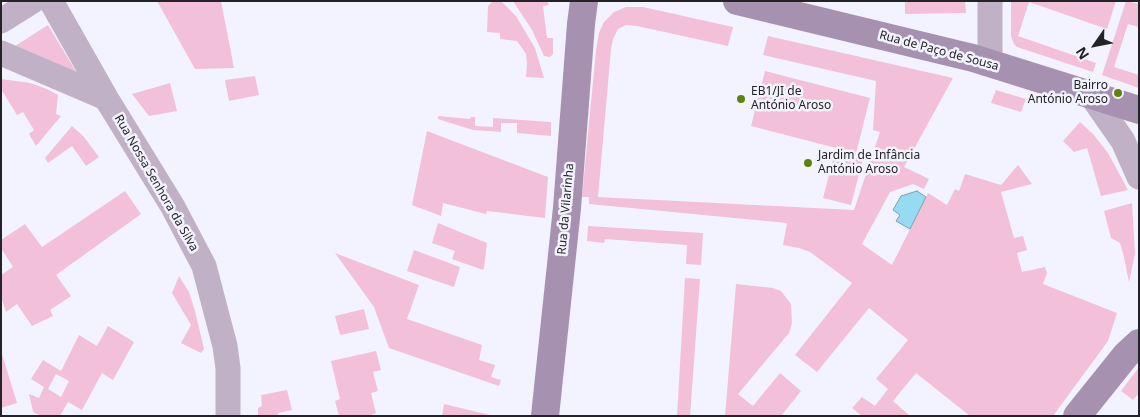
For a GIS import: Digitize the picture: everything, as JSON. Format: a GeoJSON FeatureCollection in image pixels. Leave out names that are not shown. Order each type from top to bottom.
{"type":"FeatureCollection","features":[{"type":"Feature","properties":{"kind":"street"},"geometry":{"type":"LineString","coordinates":[[1,20],[34,1]]}},
{"type":"Feature","properties":{"kind":"street","name":"Rua Nossa Senhora da Silva"},"geometry":{"type":"LineString","coordinates":[[52,1],[106,98],[173,207],[204,266],[225,346],[228,368],[228,416]]}},
{"type":"Feature","properties":{"kind":"street","name":"Rua da Vilarinha"},"geometry":{"type":"LineString","coordinates":[[545,416],[567,208],[584,1]]}},
{"type":"Feature","properties":{"kind":"street","name":"Rua de Paço de Sousa"},"geometry":{"type":"LineString","coordinates":[[737,1],[973,58],[1139,110]]}},
{"type":"Feature","properties":{"kind":"street"},"geometry":{"type":"LineString","coordinates":[[990,1],[990,64]]}},
{"type":"Feature","properties":{"kind":"street"},"geometry":{"type":"LineString","coordinates":[[1,53],[106,98]]}},
{"type":"Feature","properties":{"kind":"street"},"geometry":{"type":"LineString","coordinates":[[1091,95],[1123,141],[1139,177]]}},
{"type":"Feature","properties":{"kind":"street"},"geometry":{"type":"LineString","coordinates":[[1077,416],[1132,349],[1139,326]]}},
{"type":"Feature","properties":{"kind":"shaded area"},"geometry":{"type":"Polygon","coordinates":[[[157,1],[221,1],[234,68],[195,69],[157,1]]]}},
{"type":"Feature","properties":{"kind":"shaded area"},"geometry":{"type":"Polygon","coordinates":[[[493,1],[501,1],[516,16],[535,48],[544,78],[526,77],[526,54],[517,41],[500,39],[500,33],[487,32],[488,6],[493,1]]]}},
{"type":"Feature","properties":{"kind":"shaded area"},"geometry":{"type":"Polygon","coordinates":[[[513,1],[547,1],[549,5],[543,6],[547,38],[553,38],[553,54],[550,57],[544,56],[532,30],[513,1]]]}},
{"type":"Feature","properties":{"kind":"shaded area"},"geometry":{"type":"Polygon","coordinates":[[[905,1],[965,1],[966,13],[905,14],[905,1]]]}},
{"type":"Feature","properties":{"kind":"shaded area"},"geometry":{"type":"Polygon","coordinates":[[[1011,1],[1116,1],[1107,29],[1029,2],[1018,36],[1096,63],[1093,72],[1017,47],[1011,36],[1011,1]]]}},
{"type":"Feature","properties":{"kind":"shaded area"},"geometry":{"type":"Polygon","coordinates":[[[1126,1],[1139,4],[1139,27],[1128,24],[1114,67],[1139,75],[1139,88],[1102,75],[1126,1]]]}},
{"type":"Feature","properties":{"kind":"shaded area"},"geometry":{"type":"Polygon","coordinates":[[[626,7],[643,7],[733,27],[728,46],[637,26],[626,25],[618,29],[611,49],[598,197],[854,210],[880,132],[873,130],[876,81],[763,55],[768,36],[953,78],[904,167],[929,179],[924,189],[913,184],[890,192],[862,244],[892,265],[928,193],[947,205],[955,189],[959,191],[965,174],[1001,185],[1018,165],[1032,184],[1001,192],[1014,238],[1023,236],[1027,250],[1017,253],[1022,272],[1045,267],[1047,273],[1043,284],[1117,313],[1108,341],[1053,416],[970,416],[916,373],[893,401],[910,416],[862,416],[852,408],[862,397],[875,406],[888,389],[876,379],[908,340],[869,308],[817,372],[795,355],[852,283],[810,252],[783,245],[787,223],[589,204],[589,197],[582,197],[599,33],[604,22],[614,12],[626,7]]]}},
{"type":"Feature","properties":{"kind":"shaded area"},"geometry":{"type":"Polygon","coordinates":[[[48,25],[80,78],[15,46],[48,25]]]}},
{"type":"Feature","properties":{"kind":"shaded area"},"geometry":{"type":"Polygon","coordinates":[[[765,71],[870,98],[856,153],[864,155],[851,205],[823,198],[836,148],[751,126],[765,71]]]}},
{"type":"Feature","properties":{"kind":"shaded area"},"geometry":{"type":"Polygon","coordinates":[[[255,76],[259,95],[229,101],[225,80],[255,76]]]}},
{"type":"Feature","properties":{"kind":"shaded area"},"geometry":{"type":"Polygon","coordinates":[[[1,79],[30,83],[58,95],[56,114],[61,116],[36,146],[29,134],[34,130],[23,112],[17,115],[1,89],[1,79]]]}},
{"type":"Feature","properties":{"kind":"shaded area"},"geometry":{"type":"Polygon","coordinates":[[[170,83],[177,111],[149,116],[132,94],[170,83]]]}},
{"type":"Feature","properties":{"kind":"shaded area"},"geometry":{"type":"Polygon","coordinates":[[[996,90],[1026,99],[1021,112],[991,103],[996,90]]]}},
{"type":"Feature","properties":{"kind":"shaded area"},"geometry":{"type":"Polygon","coordinates":[[[438,116],[470,119],[475,117],[475,126],[493,127],[493,118],[551,122],[551,136],[517,133],[517,123],[501,123],[501,132],[473,130],[438,119],[438,116]]]}},
{"type":"Feature","properties":{"kind":"shaded area"},"geometry":{"type":"Polygon","coordinates":[[[1080,122],[1093,134],[1108,153],[1128,190],[1101,196],[1087,148],[1074,152],[1063,141],[1080,122]]]}},
{"type":"Feature","properties":{"kind":"shaded area"},"geometry":{"type":"Polygon","coordinates":[[[72,126],[84,137],[99,157],[86,166],[72,146],[48,163],[45,158],[72,126]]]}},
{"type":"Feature","properties":{"kind":"shaded area"},"geometry":{"type":"Polygon","coordinates":[[[427,131],[548,177],[545,218],[487,211],[486,214],[443,203],[441,216],[412,205],[427,131]]]}},
{"type":"Feature","properties":{"kind":"shaded area"},"geometry":{"type":"Polygon","coordinates":[[[125,191],[141,214],[56,275],[71,296],[50,310],[53,316],[32,326],[17,304],[6,312],[1,297],[1,275],[13,267],[1,248],[1,240],[25,224],[42,247],[125,191]]]}},
{"type":"Feature","properties":{"kind":"shaded area"},"geometry":{"type":"Polygon","coordinates":[[[1132,203],[1135,254],[1129,282],[1120,243],[1111,238],[1104,211],[1132,203]]]}},
{"type":"Feature","properties":{"kind":"shaded area"},"geometry":{"type":"Polygon","coordinates":[[[438,223],[487,243],[483,270],[452,259],[455,251],[432,243],[438,223]]]}},
{"type":"Feature","properties":{"kind":"shaded area"},"geometry":{"type":"Polygon","coordinates":[[[588,226],[703,233],[701,265],[686,264],[687,245],[605,239],[604,243],[587,241],[588,226]]]}},
{"type":"Feature","properties":{"kind":"shaded area"},"geometry":{"type":"Polygon","coordinates":[[[414,250],[460,267],[454,287],[407,271],[414,250]]]}},
{"type":"Feature","properties":{"kind":"shaded area"},"geometry":{"type":"Polygon","coordinates":[[[335,253],[419,285],[407,319],[482,345],[479,360],[495,365],[491,377],[501,380],[499,386],[389,348],[374,307],[335,253]]]}},
{"type":"Feature","properties":{"kind":"shaded area"},"geometry":{"type":"Polygon","coordinates":[[[179,276],[189,292],[195,311],[204,349],[201,353],[181,343],[191,325],[172,293],[179,276]]]}},
{"type":"Feature","properties":{"kind":"shaded area"},"geometry":{"type":"Polygon","coordinates":[[[685,278],[700,279],[690,416],[677,416],[685,278]]]}},
{"type":"Feature","properties":{"kind":"shaded area"},"geometry":{"type":"Polygon","coordinates":[[[736,284],[773,288],[781,291],[791,304],[792,323],[789,333],[738,394],[753,406],[780,373],[801,391],[781,416],[725,416],[736,284]]]}},
{"type":"Feature","properties":{"kind":"shaded area"},"geometry":{"type":"Polygon","coordinates":[[[364,309],[369,329],[340,335],[335,316],[364,309]]]}},
{"type":"Feature","properties":{"kind":"shaded area"},"geometry":{"type":"Polygon","coordinates":[[[108,326],[134,342],[113,380],[102,373],[82,410],[68,402],[60,416],[41,416],[33,412],[29,394],[39,398],[44,387],[31,379],[43,360],[61,371],[79,335],[97,346],[108,326]],[[56,374],[48,389],[61,397],[69,381],[56,374]]]}},
{"type":"Feature","properties":{"kind":"shaded area"},"geometry":{"type":"Polygon","coordinates":[[[1,351],[17,403],[1,408],[1,351]]]}},
{"type":"Feature","properties":{"kind":"shaded area"},"geometry":{"type":"Polygon","coordinates":[[[376,351],[381,370],[373,372],[378,391],[371,393],[376,413],[368,416],[339,416],[335,401],[340,399],[331,361],[376,351]]]}},
{"type":"Feature","properties":{"kind":"shaded area"},"geometry":{"type":"Polygon","coordinates":[[[1139,367],[1139,393],[1133,400],[1121,391],[1139,367]]]}},
{"type":"Feature","properties":{"kind":"shaded area"},"geometry":{"type":"Polygon","coordinates":[[[287,390],[292,410],[278,413],[278,416],[258,416],[258,408],[262,406],[261,395],[287,390]]]}},
{"type":"Feature","properties":{"kind":"shaded area"},"geometry":{"type":"Polygon","coordinates":[[[444,404],[490,415],[490,416],[442,416],[444,404]]]}},
{"type":"Feature","properties":{"kind":"water"},"geometry":{"type":"Polygon","coordinates":[[[917,191],[926,197],[910,229],[896,221],[900,215],[893,210],[901,196],[917,191]]]}},
{"type":"Feature","properties":{"kind":"place","name":"Bairro António Aroso"},"geometry":{"type":"Point","coordinates":[1118,93]}},
{"type":"Feature","properties":{"kind":"place","name":"EB1/JI de António Aroso"},"geometry":{"type":"Point","coordinates":[741,99]}},
{"type":"Feature","properties":{"kind":"place","name":"Jardim de Infância António Aroso"},"geometry":{"type":"Point","coordinates":[808,163]}}]}
